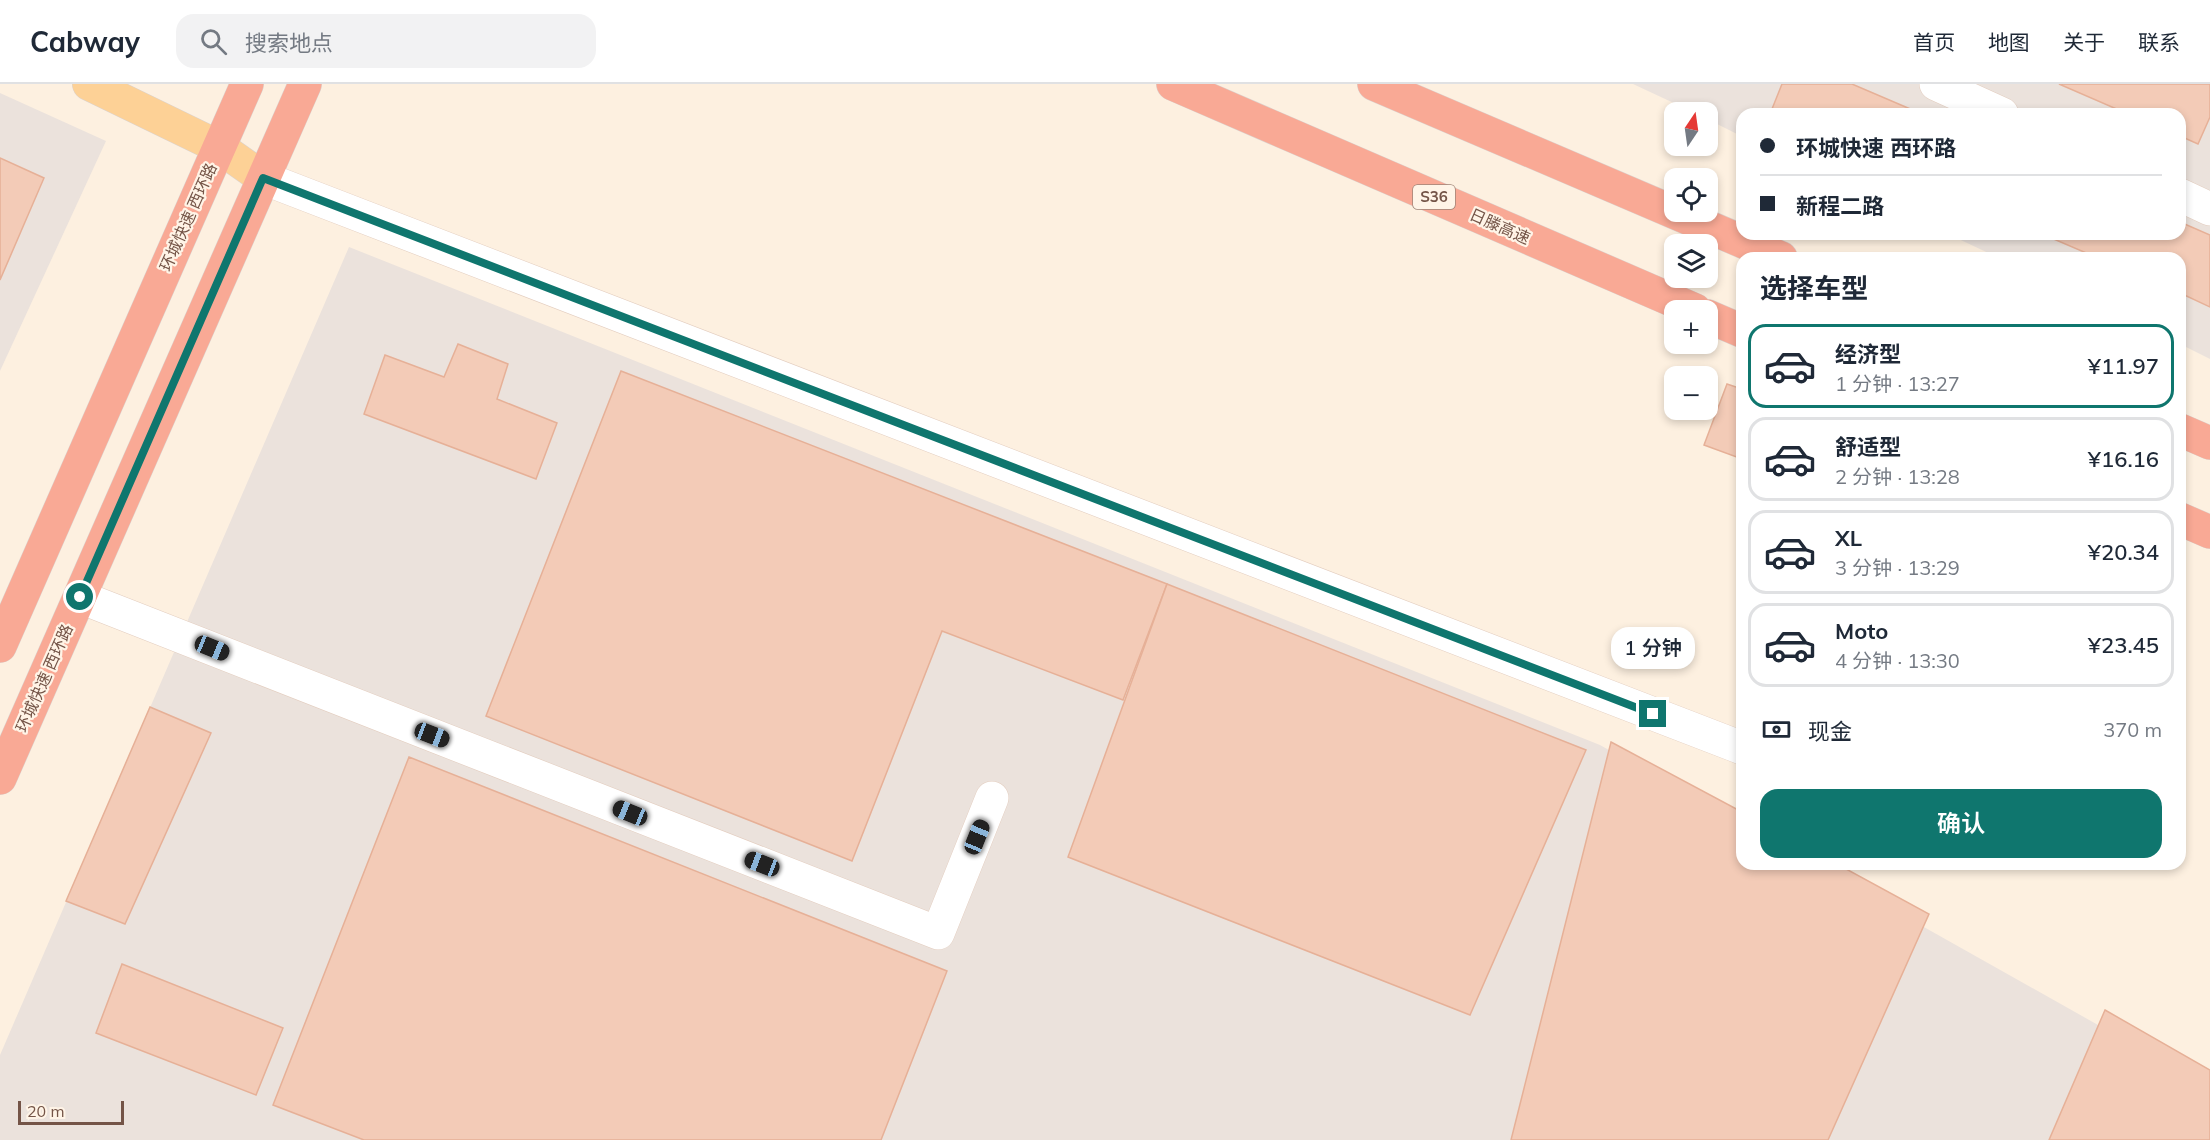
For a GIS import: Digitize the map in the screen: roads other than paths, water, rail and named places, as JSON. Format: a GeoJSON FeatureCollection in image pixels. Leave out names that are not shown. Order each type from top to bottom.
{"type":"FeatureCollection","features":[{"type":"Feature","properties":{"kind":"highway","name":"环城快速 西环路"},"geometry":{"type":"LineString","coordinates":[[0,646],[247,84]]}},
{"type":"Feature","properties":{"kind":"highway","name":"环城快速 西环路"},"geometry":{"type":"LineString","coordinates":[[0,778],[304,84]]}},
{"type":"Feature","properties":{"kind":"highway","name":"日滕高速"},"geometry":{"type":"LineString","coordinates":[[1173,84],[1672,300]]}},
{"type":"Feature","properties":{"kind":"highway"},"geometry":{"type":"LineString","coordinates":[[1374,84],[1736,239]]}},
{"type":"Feature","properties":{"kind":"highway"},"geometry":{"type":"LineString","coordinates":[[1739,240],[1767,252]]}},
{"type":"Feature","properties":{"kind":"highway"},"geometry":{"type":"LineString","coordinates":[[1718,321],[1736,328]]}},
{"type":"Feature","properties":{"kind":"highway"},"geometry":{"type":"LineString","coordinates":[[2186,433],[2210,443]]}},
{"type":"Feature","properties":{"kind":"highway"},"geometry":{"type":"LineString","coordinates":[[2186,522],[2210,532]]}},
{"type":"Feature","properties":{"kind":"main road"},"geometry":{"type":"LineString","coordinates":[[89,84],[219,147],[263,178]]}},
{"type":"Feature","properties":{"kind":"street"},"geometry":{"type":"LineString","coordinates":[[1936,84],[1989,108]]}},
{"type":"Feature","properties":{"kind":"street"},"geometry":{"type":"LineString","coordinates":[[263,178],[1736,746]]}},
{"type":"Feature","properties":{"kind":"street"},"geometry":{"type":"LineString","coordinates":[[2186,198],[2210,208]]}},
{"type":"Feature","properties":{"kind":"street"},"geometry":{"type":"LineString","coordinates":[[80,597],[938,933],[992,798]]}}]}
